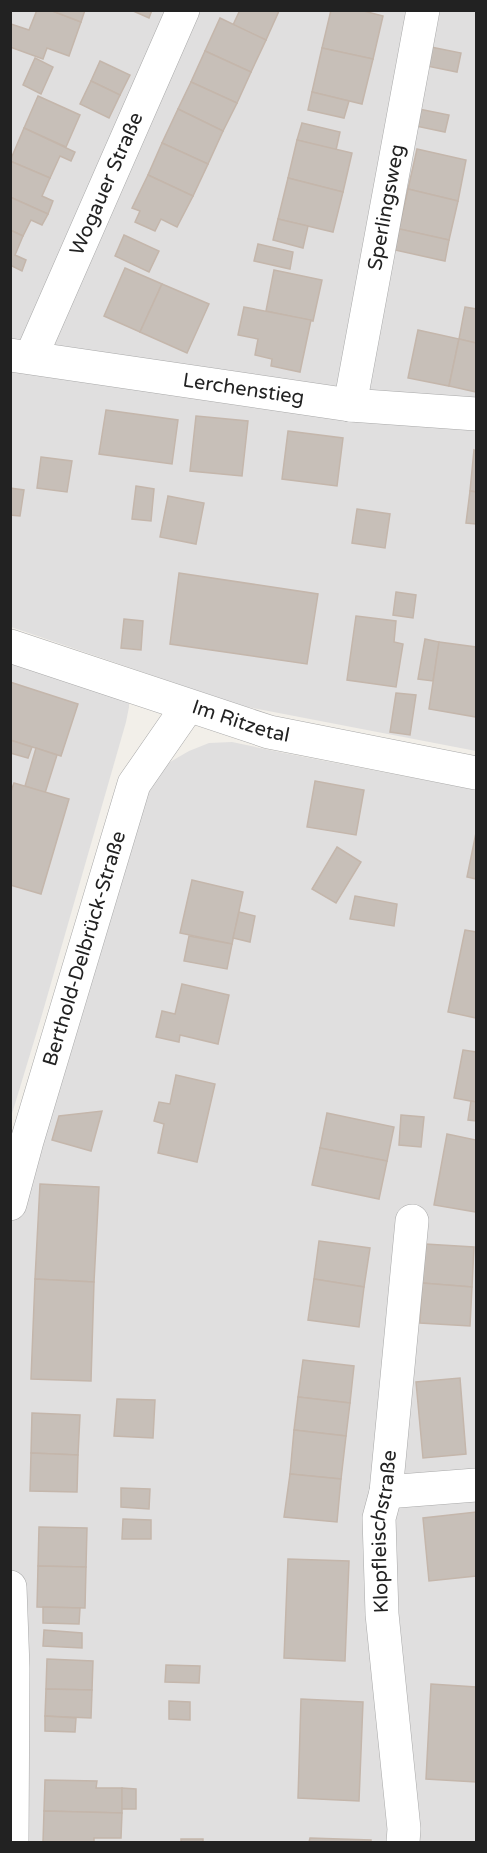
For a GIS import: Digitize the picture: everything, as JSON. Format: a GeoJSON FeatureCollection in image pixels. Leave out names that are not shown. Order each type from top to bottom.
{"type":"FeatureCollection","features":[{"type":"Feature","properties":{"kind":"street","name":"Wogauer Straße"},"geometry":{"type":"LineString","coordinates":[[21,356],[183,10]]}},
{"type":"Feature","properties":{"kind":"street","name":"Sperlingsweg"},"geometry":{"type":"LineString","coordinates":[[350,405],[423,10]]}},
{"type":"Feature","properties":{"kind":"street","name":"Lerchenstieg"},"geometry":{"type":"LineString","coordinates":[[21,356],[350,405],[477,414]]}},
{"type":"Feature","properties":{"kind":"street","name":"Im Ritzetal"},"geometry":{"type":"LineString","coordinates":[[10,646],[269,732],[477,773]]}},
{"type":"Feature","properties":{"kind":"street","name":"Berthold-Delbrück-Straße"},"geometry":{"type":"LineString","coordinates":[[10,1204],[135,784],[188,706]]}},
{"type":"Feature","properties":{"kind":"street","name":"Klopfleischstraße"},"geometry":{"type":"LineString","coordinates":[[403,1842],[404,1829],[382,1614],[379,1518],[386,1492],[412,1221]]}},
{"type":"Feature","properties":{"kind":"street"},"geometry":{"type":"LineString","coordinates":[[386,1492],[477,1485]]}},
{"type":"Feature","properties":{"kind":"street"},"geometry":{"type":"LineString","coordinates":[[10,1587],[13,1668],[12,1842]]}},
{"type":"Feature","properties":{"kind":"shaded area"},"geometry":{"type":"Polygon","coordinates":[[[11,11],[476,11],[476,751],[242,706],[11,627],[11,11]]]}},
{"type":"Feature","properties":{"kind":"shaded area"},"geometry":{"type":"Polygon","coordinates":[[[11,654],[129,699],[129,707],[11,1117],[11,654]]]}},
{"type":"Feature","properties":{"kind":"shaded area"},"geometry":{"type":"Polygon","coordinates":[[[232,742],[476,790],[476,1842],[11,1842],[11,1216],[152,778],[170,762],[189,751],[209,743],[232,742]]]}},
{"type":"Feature","properties":{"kind":"building"},"geometry":{"type":"Polygon","coordinates":[[[37,10],[50,10],[81,22],[69,56],[47,48],[43,59],[10,47],[11,24],[29,30],[37,10]]]}},
{"type":"Feature","properties":{"kind":"building"},"geometry":{"type":"Polygon","coordinates":[[[50,10],[85,10],[81,22],[50,10]]]}},
{"type":"Feature","properties":{"kind":"building"},"geometry":{"type":"Polygon","coordinates":[[[131,10],[152,10],[149,18],[131,10]]]}},
{"type":"Feature","properties":{"kind":"building"},"geometry":{"type":"Polygon","coordinates":[[[240,10],[279,11],[266,40],[233,25],[240,10]]]}},
{"type":"Feature","properties":{"kind":"building"},"geometry":{"type":"Polygon","coordinates":[[[331,10],[360,10],[383,16],[373,59],[322,48],[331,10]]]}},
{"type":"Feature","properties":{"kind":"building"},"geometry":{"type":"Polygon","coordinates":[[[220,18],[266,40],[251,72],[205,51],[220,18]]]}},
{"type":"Feature","properties":{"kind":"building"},"geometry":{"type":"Polygon","coordinates":[[[426,46],[461,53],[457,72],[422,65],[426,46]]]}},
{"type":"Feature","properties":{"kind":"building"},"geometry":{"type":"Polygon","coordinates":[[[322,48],[373,59],[362,104],[312,92],[322,48]]]}},
{"type":"Feature","properties":{"kind":"building"},"geometry":{"type":"Polygon","coordinates":[[[205,51],[251,72],[237,103],[191,82],[205,51]]]}},
{"type":"Feature","properties":{"kind":"building"},"geometry":{"type":"Polygon","coordinates":[[[35,58],[53,67],[41,94],[23,85],[35,58]]]}},
{"type":"Feature","properties":{"kind":"building"},"geometry":{"type":"Polygon","coordinates":[[[100,61],[130,75],[120,95],[91,81],[100,61]]]}},
{"type":"Feature","properties":{"kind":"building"},"geometry":{"type":"Polygon","coordinates":[[[91,81],[120,95],[109,118],[80,104],[91,81]]]}},
{"type":"Feature","properties":{"kind":"building"},"geometry":{"type":"Polygon","coordinates":[[[191,82],[237,103],[223,131],[178,109],[191,82]]]}},
{"type":"Feature","properties":{"kind":"building"},"geometry":{"type":"Polygon","coordinates":[[[312,92],[349,101],[344,118],[308,110],[312,92]]]}},
{"type":"Feature","properties":{"kind":"building"},"geometry":{"type":"Polygon","coordinates":[[[38,96],[80,115],[66,147],[24,128],[38,96]]]}},
{"type":"Feature","properties":{"kind":"building"},"geometry":{"type":"Polygon","coordinates":[[[414,108],[449,115],[445,132],[411,125],[414,108]]]}},
{"type":"Feature","properties":{"kind":"building"},"geometry":{"type":"Polygon","coordinates":[[[178,109],[223,131],[208,164],[162,143],[178,109]]]}},
{"type":"Feature","properties":{"kind":"building"},"geometry":{"type":"Polygon","coordinates":[[[302,123],[340,132],[336,150],[297,140],[302,123]]]}},
{"type":"Feature","properties":{"kind":"building"},"geometry":{"type":"Polygon","coordinates":[[[24,128],[75,152],[71,161],[60,156],[50,178],[10,161],[24,128]]]}},
{"type":"Feature","properties":{"kind":"building"},"geometry":{"type":"Polygon","coordinates":[[[297,140],[352,153],[343,192],[288,178],[297,140]]]}},
{"type":"Feature","properties":{"kind":"building"},"geometry":{"type":"Polygon","coordinates":[[[162,143],[208,164],[193,196],[148,175],[162,143]]]}},
{"type":"Feature","properties":{"kind":"building"},"geometry":{"type":"Polygon","coordinates":[[[417,149],[466,160],[458,201],[408,189],[417,149]]]}},
{"type":"Feature","properties":{"kind":"building"},"geometry":{"type":"Polygon","coordinates":[[[10,161],[50,178],[42,196],[53,201],[48,214],[10,197],[10,161]]]}},
{"type":"Feature","properties":{"kind":"building"},"geometry":{"type":"Polygon","coordinates":[[[148,175],[193,196],[177,227],[161,219],[155,231],[135,222],[140,211],[132,208],[148,175]]]}},
{"type":"Feature","properties":{"kind":"building"},"geometry":{"type":"Polygon","coordinates":[[[288,178],[343,192],[333,232],[278,219],[288,178]]]}},
{"type":"Feature","properties":{"kind":"building"},"geometry":{"type":"Polygon","coordinates":[[[408,189],[458,201],[449,240],[399,229],[408,189]]]}},
{"type":"Feature","properties":{"kind":"building"},"geometry":{"type":"Polygon","coordinates":[[[10,197],[48,214],[42,225],[31,220],[23,236],[10,230],[10,197]]]}},
{"type":"Feature","properties":{"kind":"building"},"geometry":{"type":"Polygon","coordinates":[[[278,219],[308,226],[303,248],[273,240],[278,219]]]}},
{"type":"Feature","properties":{"kind":"building"},"geometry":{"type":"Polygon","coordinates":[[[391,227],[449,240],[445,261],[386,248],[391,227]]]}},
{"type":"Feature","properties":{"kind":"building"},"geometry":{"type":"Polygon","coordinates":[[[10,230],[23,236],[15,255],[26,260],[22,271],[10,265],[10,230]]]}},
{"type":"Feature","properties":{"kind":"building"},"geometry":{"type":"Polygon","coordinates":[[[124,235],[159,251],[149,272],[115,256],[124,235]]]}},
{"type":"Feature","properties":{"kind":"building"},"geometry":{"type":"Polygon","coordinates":[[[258,244],[293,252],[290,269],[254,261],[258,244]]]}},
{"type":"Feature","properties":{"kind":"building"},"geometry":{"type":"Polygon","coordinates":[[[125,268],[162,284],[140,332],[104,316],[125,268]]]}},
{"type":"Feature","properties":{"kind":"building"},"geometry":{"type":"Polygon","coordinates":[[[274,270],[322,280],[313,321],[266,311],[274,270]]]}},
{"type":"Feature","properties":{"kind":"building"},"geometry":{"type":"Polygon","coordinates":[[[162,284],[209,304],[187,353],[140,332],[162,284]]]}},
{"type":"Feature","properties":{"kind":"building"},"geometry":{"type":"Polygon","coordinates":[[[244,307],[311,320],[300,372],[271,366],[272,359],[255,355],[258,339],[238,335],[244,307]]]}},
{"type":"Feature","properties":{"kind":"building"},"geometry":{"type":"Polygon","coordinates":[[[465,307],[476,309],[476,343],[459,339],[465,307]]]}},
{"type":"Feature","properties":{"kind":"building"},"geometry":{"type":"Polygon","coordinates":[[[418,330],[459,339],[449,386],[408,378],[418,330]]]}},
{"type":"Feature","properties":{"kind":"building"},"geometry":{"type":"Polygon","coordinates":[[[459,339],[476,343],[476,392],[449,386],[459,339]]]}},
{"type":"Feature","properties":{"kind":"building"},"geometry":{"type":"Polygon","coordinates":[[[106,410],[178,420],[172,464],[99,454],[106,410]]]}},
{"type":"Feature","properties":{"kind":"building"},"geometry":{"type":"Polygon","coordinates":[[[196,416],[248,421],[242,476],[190,471],[196,416]]]}},
{"type":"Feature","properties":{"kind":"building"},"geometry":{"type":"Polygon","coordinates":[[[288,431],[343,438],[337,486],[282,479],[288,431]]]}},
{"type":"Feature","properties":{"kind":"building"},"geometry":{"type":"Polygon","coordinates":[[[474,450],[476,451],[476,492],[470,491],[474,450]]]}},
{"type":"Feature","properties":{"kind":"building"},"geometry":{"type":"Polygon","coordinates":[[[41,457],[72,461],[67,492],[37,488],[41,457]]]}},
{"type":"Feature","properties":{"kind":"building"},"geometry":{"type":"Polygon","coordinates":[[[136,486],[154,489],[151,521],[132,519],[136,486]]]}},
{"type":"Feature","properties":{"kind":"building"},"geometry":{"type":"Polygon","coordinates":[[[10,488],[24,490],[20,516],[10,515],[10,488]]]}},
{"type":"Feature","properties":{"kind":"building"},"geometry":{"type":"Polygon","coordinates":[[[470,491],[476,492],[476,524],[466,523],[470,491]]]}},
{"type":"Feature","properties":{"kind":"building"},"geometry":{"type":"Polygon","coordinates":[[[168,496],[204,503],[196,544],[160,537],[168,496]]]}},
{"type":"Feature","properties":{"kind":"building"},"geometry":{"type":"Polygon","coordinates":[[[357,509],[390,514],[385,548],[352,543],[357,509]]]}},
{"type":"Feature","properties":{"kind":"building"},"geometry":{"type":"Polygon","coordinates":[[[179,573],[318,594],[307,664],[170,644],[179,573]]]}},
{"type":"Feature","properties":{"kind":"building"},"geometry":{"type":"Polygon","coordinates":[[[396,592],[416,595],[413,618],[393,615],[396,592]]]}},
{"type":"Feature","properties":{"kind":"building"},"geometry":{"type":"Polygon","coordinates":[[[356,616],[396,621],[394,642],[403,644],[396,687],[347,680],[356,616]]]}},
{"type":"Feature","properties":{"kind":"building"},"geometry":{"type":"Polygon","coordinates":[[[124,619],[143,621],[141,650],[121,648],[124,619]]]}},
{"type":"Feature","properties":{"kind":"building"},"geometry":{"type":"Polygon","coordinates":[[[425,639],[439,642],[433,681],[418,679],[425,639]]]}},
{"type":"Feature","properties":{"kind":"building"},"geometry":{"type":"Polygon","coordinates":[[[439,642],[476,647],[476,717],[429,709],[439,642]]]}},
{"type":"Feature","properties":{"kind":"building"},"geometry":{"type":"Polygon","coordinates":[[[10,682],[78,704],[61,756],[10,740],[10,682]]]}},
{"type":"Feature","properties":{"kind":"building"},"geometry":{"type":"Polygon","coordinates":[[[396,693],[416,695],[410,735],[390,732],[396,693]]]}},
{"type":"Feature","properties":{"kind":"building"},"geometry":{"type":"Polygon","coordinates":[[[10,740],[32,747],[28,758],[10,753],[10,740]]]}},
{"type":"Feature","properties":{"kind":"building"},"geometry":{"type":"Polygon","coordinates":[[[36,748],[57,755],[45,793],[25,786],[36,748]]]}},
{"type":"Feature","properties":{"kind":"building"},"geometry":{"type":"Polygon","coordinates":[[[315,781],[364,790],[356,835],[307,827],[315,781]]]}},
{"type":"Feature","properties":{"kind":"building"},"geometry":{"type":"Polygon","coordinates":[[[14,783],[69,799],[41,894],[10,885],[10,794],[14,783]]]}},
{"type":"Feature","properties":{"kind":"building"},"geometry":{"type":"Polygon","coordinates":[[[476,833],[476,879],[467,877],[476,833]]]}},
{"type":"Feature","properties":{"kind":"building"},"geometry":{"type":"Polygon","coordinates":[[[337,847],[361,862],[336,903],[312,889],[337,847]]]}},
{"type":"Feature","properties":{"kind":"building"},"geometry":{"type":"Polygon","coordinates":[[[192,880],[243,892],[232,944],[180,933],[192,880]]]}},
{"type":"Feature","properties":{"kind":"building"},"geometry":{"type":"Polygon","coordinates":[[[355,896],[397,904],[394,926],[350,919],[355,896]]]}},
{"type":"Feature","properties":{"kind":"building"},"geometry":{"type":"Polygon","coordinates":[[[239,912],[255,916],[250,942],[233,938],[239,912]]]}},
{"type":"Feature","properties":{"kind":"building"},"geometry":{"type":"Polygon","coordinates":[[[465,930],[476,932],[476,1018],[448,1012],[465,930]]]}},
{"type":"Feature","properties":{"kind":"building"},"geometry":{"type":"Polygon","coordinates":[[[189,936],[232,944],[227,969],[184,961],[189,936]]]}},
{"type":"Feature","properties":{"kind":"building"},"geometry":{"type":"Polygon","coordinates":[[[182,984],[229,995],[218,1044],[180,1035],[179,1042],[156,1037],[162,1011],[175,1014],[182,984]]]}},
{"type":"Feature","properties":{"kind":"building"},"geometry":{"type":"Polygon","coordinates":[[[463,1050],[476,1052],[476,1102],[454,1098],[463,1050]]]}},
{"type":"Feature","properties":{"kind":"building"},"geometry":{"type":"Polygon","coordinates":[[[176,1075],[215,1084],[197,1162],[158,1153],[164,1124],[154,1121],[159,1102],[170,1104],[176,1075]]]}},
{"type":"Feature","properties":{"kind":"building"},"geometry":{"type":"Polygon","coordinates":[[[471,1101],[476,1102],[476,1121],[468,1120],[471,1101]]]}},
{"type":"Feature","properties":{"kind":"building"},"geometry":{"type":"Polygon","coordinates":[[[102,1111],[91,1151],[52,1140],[59,1116],[102,1111]]]}},
{"type":"Feature","properties":{"kind":"building"},"geometry":{"type":"Polygon","coordinates":[[[327,1113],[394,1127],[387,1161],[320,1148],[327,1113]]]}},
{"type":"Feature","properties":{"kind":"building"},"geometry":{"type":"Polygon","coordinates":[[[401,1115],[424,1117],[421,1147],[399,1145],[401,1115]]]}},
{"type":"Feature","properties":{"kind":"building"},"geometry":{"type":"Polygon","coordinates":[[[447,1134],[476,1140],[476,1212],[434,1205],[447,1134]]]}},
{"type":"Feature","properties":{"kind":"building"},"geometry":{"type":"Polygon","coordinates":[[[320,1148],[387,1161],[379,1199],[312,1185],[320,1148]]]}},
{"type":"Feature","properties":{"kind":"building"},"geometry":{"type":"Polygon","coordinates":[[[40,1184],[99,1187],[94,1282],[35,1279],[40,1184]]]}},
{"type":"Feature","properties":{"kind":"building"},"geometry":{"type":"Polygon","coordinates":[[[319,1241],[370,1248],[364,1287],[314,1279],[319,1241]]]}},
{"type":"Feature","properties":{"kind":"building"},"geometry":{"type":"Polygon","coordinates":[[[425,1244],[474,1247],[472,1287],[422,1283],[425,1244]]]}},
{"type":"Feature","properties":{"kind":"building"},"geometry":{"type":"Polygon","coordinates":[[[35,1279],[94,1282],[91,1381],[31,1379],[35,1279]]]}},
{"type":"Feature","properties":{"kind":"building"},"geometry":{"type":"Polygon","coordinates":[[[314,1279],[364,1287],[359,1327],[308,1320],[314,1279]]]}},
{"type":"Feature","properties":{"kind":"building"},"geometry":{"type":"Polygon","coordinates":[[[422,1283],[472,1287],[470,1326],[420,1323],[422,1283]]]}},
{"type":"Feature","properties":{"kind":"building"},"geometry":{"type":"Polygon","coordinates":[[[303,1360],[354,1366],[350,1403],[298,1397],[303,1360]]]}},
{"type":"Feature","properties":{"kind":"building"},"geometry":{"type":"Polygon","coordinates":[[[460,1378],[466,1454],[423,1458],[416,1382],[460,1378]]]}},
{"type":"Feature","properties":{"kind":"building"},"geometry":{"type":"Polygon","coordinates":[[[298,1397],[350,1403],[346,1436],[294,1430],[298,1397]]]}},
{"type":"Feature","properties":{"kind":"building"},"geometry":{"type":"Polygon","coordinates":[[[117,1399],[155,1400],[153,1438],[114,1436],[117,1399]]]}},
{"type":"Feature","properties":{"kind":"building"},"geometry":{"type":"Polygon","coordinates":[[[32,1413],[80,1415],[78,1455],[31,1453],[32,1413]]]}},
{"type":"Feature","properties":{"kind":"building"},"geometry":{"type":"Polygon","coordinates":[[[294,1430],[346,1436],[341,1479],[290,1474],[294,1430]]]}},
{"type":"Feature","properties":{"kind":"building"},"geometry":{"type":"Polygon","coordinates":[[[31,1453],[78,1455],[77,1492],[30,1491],[31,1453]]]}},
{"type":"Feature","properties":{"kind":"building"},"geometry":{"type":"Polygon","coordinates":[[[290,1474],[341,1479],[337,1522],[284,1517],[290,1474]]]}},
{"type":"Feature","properties":{"kind":"building"},"geometry":{"type":"Polygon","coordinates":[[[121,1488],[150,1489],[149,1509],[121,1507],[121,1488]]]}},
{"type":"Feature","properties":{"kind":"building"},"geometry":{"type":"Polygon","coordinates":[[[476,1512],[476,1576],[429,1581],[423,1518],[476,1512]]]}},
{"type":"Feature","properties":{"kind":"building"},"geometry":{"type":"Polygon","coordinates":[[[123,1519],[151,1520],[151,1539],[122,1539],[123,1519]]]}},
{"type":"Feature","properties":{"kind":"building"},"geometry":{"type":"Polygon","coordinates":[[[39,1527],[87,1528],[86,1567],[38,1566],[39,1527]]]}},
{"type":"Feature","properties":{"kind":"building"},"geometry":{"type":"Polygon","coordinates":[[[288,1559],[349,1561],[345,1661],[284,1658],[288,1559]]]}},
{"type":"Feature","properties":{"kind":"building"},"geometry":{"type":"Polygon","coordinates":[[[38,1566],[86,1567],[85,1608],[37,1607],[38,1566]]]}},
{"type":"Feature","properties":{"kind":"building"},"geometry":{"type":"Polygon","coordinates":[[[43,1607],[80,1608],[79,1624],[43,1623],[43,1607]]]}},
{"type":"Feature","properties":{"kind":"building"},"geometry":{"type":"Polygon","coordinates":[[[44,1630],[82,1633],[82,1648],[43,1646],[44,1630]]]}},
{"type":"Feature","properties":{"kind":"building"},"geometry":{"type":"Polygon","coordinates":[[[47,1659],[93,1661],[92,1690],[46,1689],[47,1659]]]}},
{"type":"Feature","properties":{"kind":"building"},"geometry":{"type":"Polygon","coordinates":[[[166,1665],[200,1666],[199,1683],[165,1682],[166,1665]]]}},
{"type":"Feature","properties":{"kind":"building"},"geometry":{"type":"Polygon","coordinates":[[[431,1684],[476,1687],[476,1782],[426,1779],[431,1684]]]}},
{"type":"Feature","properties":{"kind":"building"},"geometry":{"type":"Polygon","coordinates":[[[46,1689],[92,1690],[91,1718],[45,1716],[46,1689]]]}},
{"type":"Feature","properties":{"kind":"building"},"geometry":{"type":"Polygon","coordinates":[[[301,1699],[363,1702],[359,1801],[298,1798],[301,1699]]]}},
{"type":"Feature","properties":{"kind":"building"},"geometry":{"type":"Polygon","coordinates":[[[169,1701],[190,1702],[190,1720],[169,1719],[169,1701]]]}},
{"type":"Feature","properties":{"kind":"building"},"geometry":{"type":"Polygon","coordinates":[[[45,1716],[76,1718],[75,1732],[45,1731],[45,1716]]]}},
{"type":"Feature","properties":{"kind":"building"},"geometry":{"type":"Polygon","coordinates":[[[45,1780],[97,1781],[96,1788],[122,1788],[122,1813],[44,1811],[45,1780]]]}},
{"type":"Feature","properties":{"kind":"building"},"geometry":{"type":"Polygon","coordinates":[[[122,1788],[136,1789],[136,1809],[122,1809],[122,1788]]]}},
{"type":"Feature","properties":{"kind":"building"},"geometry":{"type":"Polygon","coordinates":[[[44,1811],[122,1813],[121,1838],[94,1838],[94,1842],[43,1842],[44,1811]]]}},
{"type":"Feature","properties":{"kind":"building"},"geometry":{"type":"Polygon","coordinates":[[[310,1838],[371,1840],[371,1842],[309,1842],[310,1838]]]}},
{"type":"Feature","properties":{"kind":"building"},"geometry":{"type":"Polygon","coordinates":[[[181,1839],[203,1839],[203,1842],[181,1842],[181,1839]]]}}]}
